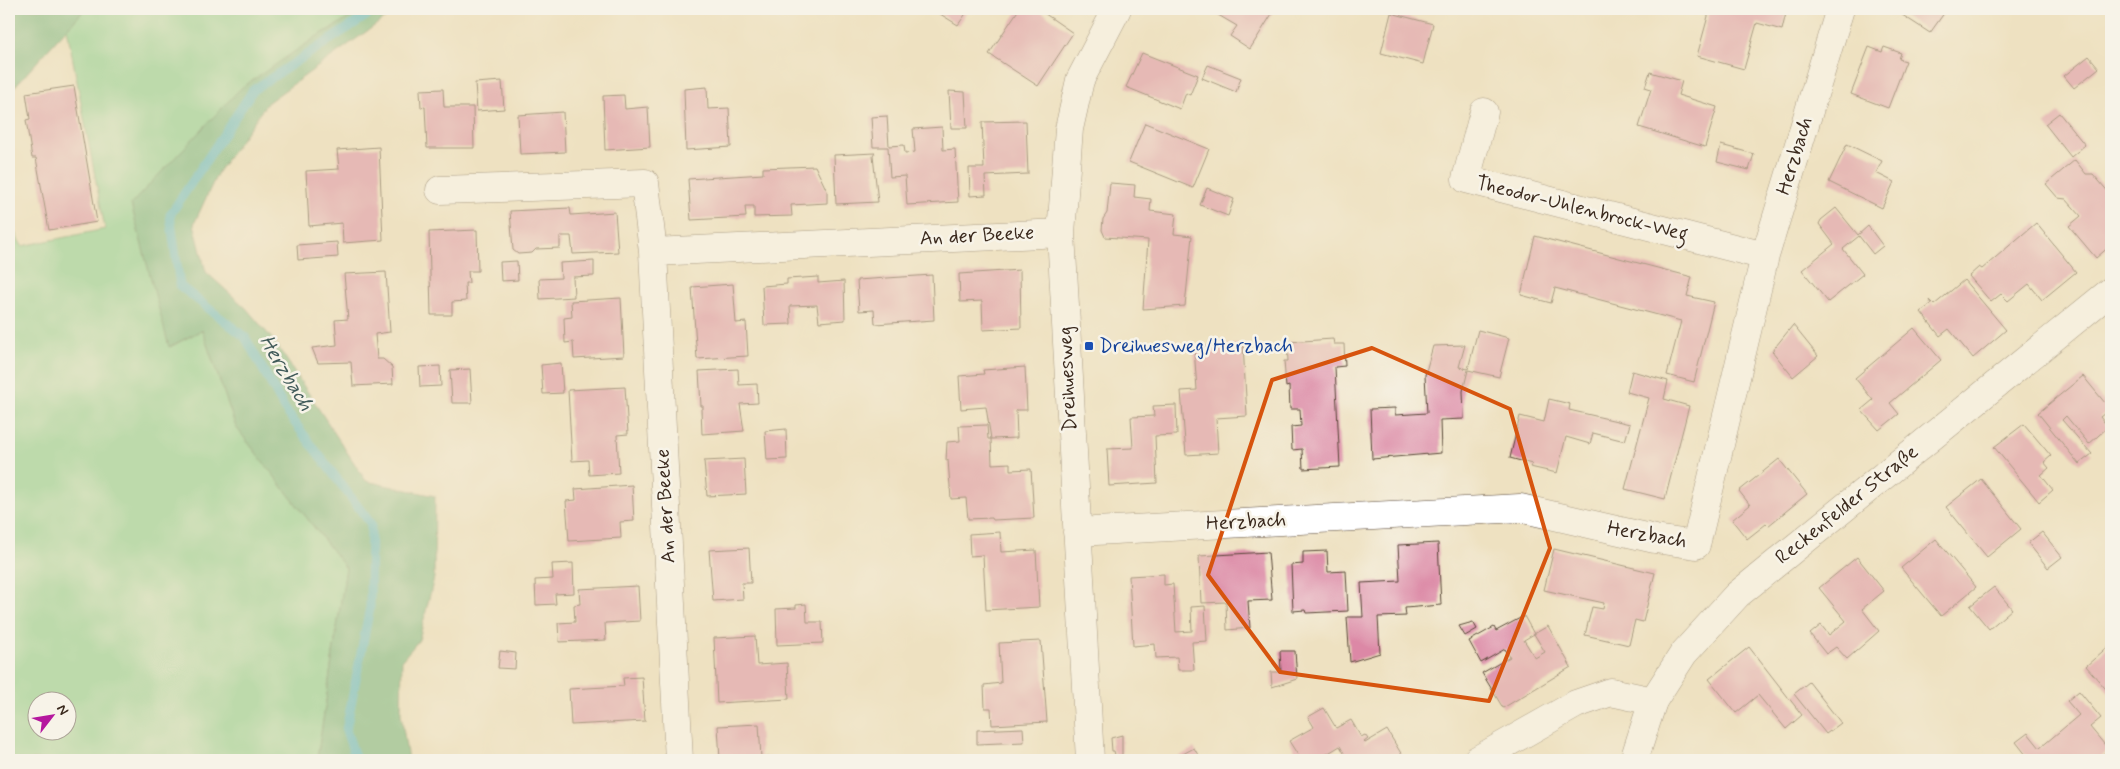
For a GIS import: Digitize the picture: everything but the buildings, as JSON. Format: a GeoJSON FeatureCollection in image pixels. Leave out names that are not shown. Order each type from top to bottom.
{"type":"FeatureCollection","features":[{"type":"Feature","properties":{"kind":"street","name":"Dreihuesweg"},"geometry":{"type":"LineString","coordinates":[[1090,760],[1061,232],[1068,129],[1080,80],[1117,9]]}},
{"type":"Feature","properties":{"kind":"street","name":"Herzbach"},"geometry":{"type":"LineString","coordinates":[[1077,532],[1520,508],[1655,539],[1696,545],[1765,256],[1838,9]]}},
{"type":"Feature","properties":{"kind":"street","name":"Theodor-Uhlenbrock-Weg"},"geometry":{"type":"LineString","coordinates":[[1484,112],[1466,179],[1765,256]]}},
{"type":"Feature","properties":{"kind":"street","name":"An der Beeke"},"geometry":{"type":"LineString","coordinates":[[440,190],[645,183],[653,252],[679,760]]}},
{"type":"Feature","properties":{"kind":"street","name":"An der Beeke"},"geometry":{"type":"LineString","coordinates":[[653,252],[1061,232]]}},
{"type":"Feature","properties":{"kind":"street","name":"Reckenfelder Straße"},"geometry":{"type":"LineString","coordinates":[[1634,760],[1653,701],[1684,653],[1737,595],[2111,291]]}},
{"type":"Feature","properties":{"kind":"street"},"geometry":{"type":"LineString","coordinates":[[1476,760],[1576,704],[1611,692],[1653,701]]}},
{"type":"Feature","properties":{"kind":"highlighted area"},"geometry":{"type":"Polygon","coordinates":[[[1372,348],[1510,409],[1550,548],[1489,701],[1280,672],[1208,575],[1272,380],[1372,348]]]}},
{"type":"Feature","properties":{"kind":"green space"},"geometry":{"type":"Polygon","coordinates":[[[9,9],[85,9],[9,93],[9,9]]]}},
{"type":"Feature","properties":{"kind":"green space"},"geometry":{"type":"Polygon","coordinates":[[[85,9],[365,9],[316,37],[131,204],[170,347],[202,330],[236,427],[346,568],[317,760],[9,760],[9,222],[22,246],[105,229],[67,29],[85,9]]]}},
{"type":"Feature","properties":{"kind":"green space"},"geometry":{"type":"Polygon","coordinates":[[[365,9],[398,9],[267,103],[218,172],[194,224],[206,272],[246,308],[275,342],[366,481],[435,496],[434,578],[419,640],[402,660],[401,714],[408,760],[317,760],[346,568],[236,427],[202,330],[169,347],[131,204],[241,88],[316,37],[365,9]]]}},
{"type":"Feature","properties":{"kind":"waterway","name":"Herzbach"},"geometry":{"type":"LineString","coordinates":[[356,760],[346,730],[370,607],[371,524],[286,411],[245,337],[180,286],[170,215],[253,90],[377,9]]}},
{"type":"Feature","properties":{"kind":"place","name":"Dreihuesweg/Herzbach"},"geometry":{"type":"Point","coordinates":[1089,346]}}]}
